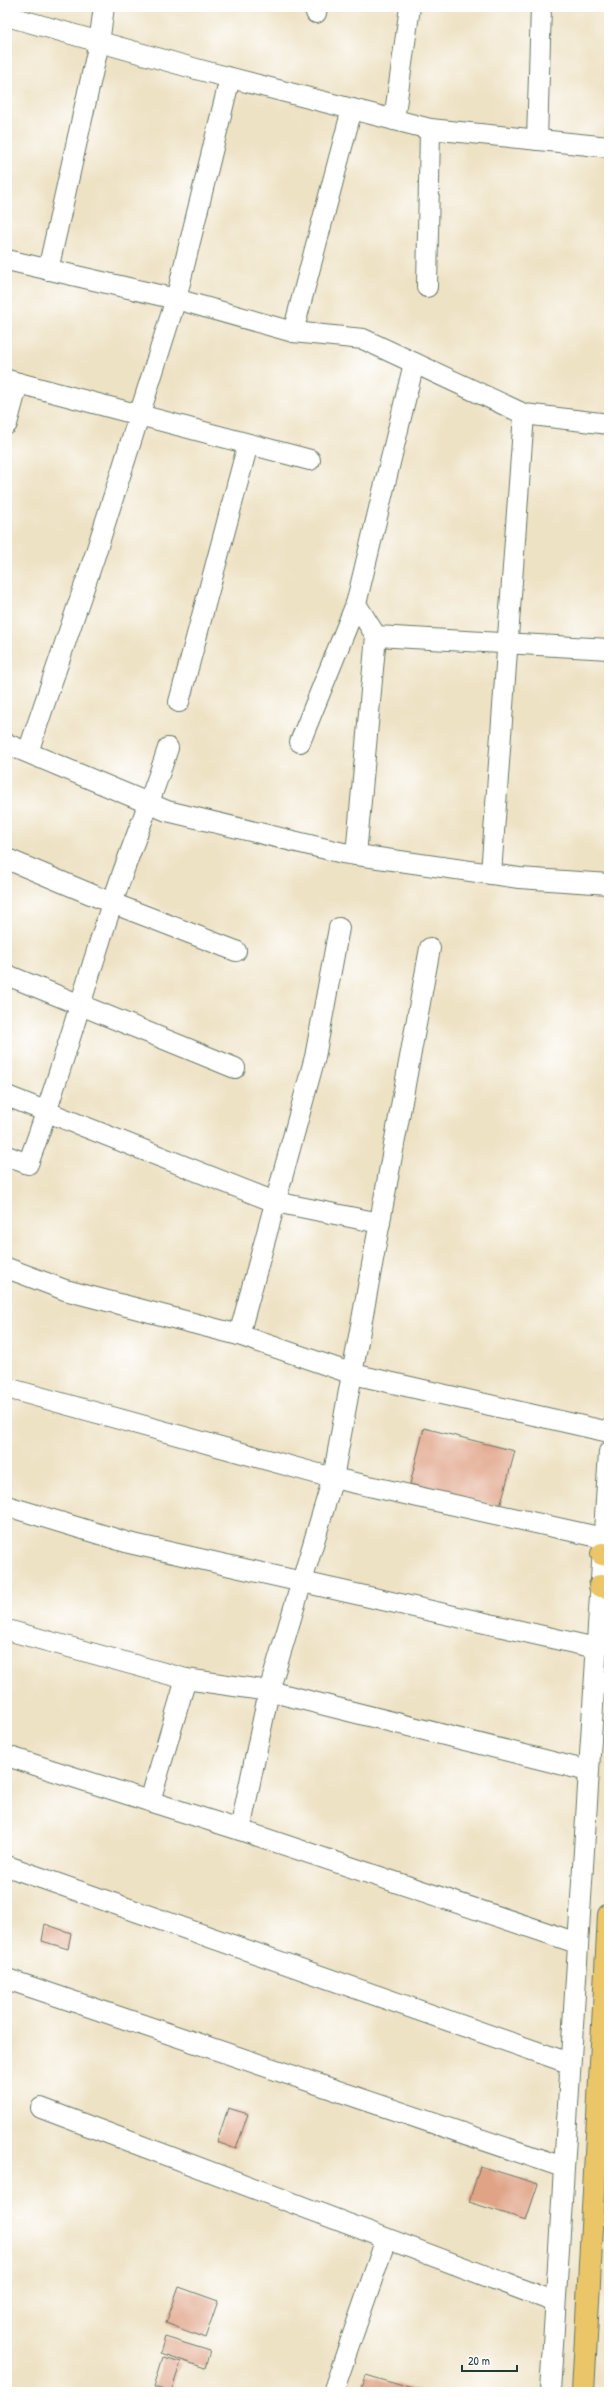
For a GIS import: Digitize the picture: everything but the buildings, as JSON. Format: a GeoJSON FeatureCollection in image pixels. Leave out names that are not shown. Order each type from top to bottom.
{"type":"FeatureCollection","features":[{"type":"Feature","properties":{"kind":"highway"},"geometry":{"type":"LineString","coordinates":[[582,2392],[609,1915]]}},
{"type":"Feature","properties":{"kind":"street"},"geometry":{"type":"LineString","coordinates":[[48,270],[99,43],[104,7]]}},
{"type":"Feature","properties":{"kind":"street"},"geometry":{"type":"LineString","coordinates":[[394,120],[410,7]]}},
{"type":"Feature","properties":{"kind":"street"},"geometry":{"type":"LineString","coordinates":[[537,140],[541,7]]}},
{"type":"Feature","properties":{"kind":"street"},"geometry":{"type":"LineString","coordinates":[[7,16],[99,43],[230,78],[430,129],[609,147]]}},
{"type":"Feature","properties":{"kind":"street"},"geometry":{"type":"LineString","coordinates":[[28,752],[96,555],[176,299],[230,78]]}},
{"type":"Feature","properties":{"kind":"street"},"geometry":{"type":"LineString","coordinates":[[293,332],[352,109]]}},
{"type":"Feature","properties":{"kind":"street"},"geometry":{"type":"LineString","coordinates":[[427,287],[430,129]]}},
{"type":"Feature","properties":{"kind":"street"},"geometry":{"type":"LineString","coordinates":[[7,260],[176,299],[293,332],[363,339],[524,414],[609,424]]}},
{"type":"Feature","properties":{"kind":"street"},"geometry":{"type":"LineString","coordinates":[[300,742],[356,604],[414,363]]}},
{"type":"Feature","properties":{"kind":"street"},"geometry":{"type":"LineString","coordinates":[[7,424],[12,381],[310,460]]}},
{"type":"Feature","properties":{"kind":"street"},"geometry":{"type":"LineString","coordinates":[[491,874],[506,644],[524,414]]}},
{"type":"Feature","properties":{"kind":"street"},"geometry":{"type":"LineString","coordinates":[[179,702],[248,444]]}},
{"type":"Feature","properties":{"kind":"street"},"geometry":{"type":"LineString","coordinates":[[356,604],[376,636],[356,855]]}},
{"type":"Feature","properties":{"kind":"street"},"geometry":{"type":"LineString","coordinates":[[376,636],[609,649]]}},
{"type":"Feature","properties":{"kind":"street"},"geometry":{"type":"LineString","coordinates":[[7,744],[167,811],[356,855],[491,874],[609,884]]}},
{"type":"Feature","properties":{"kind":"street"},"geometry":{"type":"LineString","coordinates":[[7,1156],[28,1164],[47,1112],[112,903],[150,804],[168,748]]}},
{"type":"Feature","properties":{"kind":"street"},"geometry":{"type":"LineString","coordinates":[[7,859],[112,903],[236,951]]}},
{"type":"Feature","properties":{"kind":"street"},"geometry":{"type":"LineString","coordinates":[[238,1335],[315,1057],[339,928]]}},
{"type":"Feature","properties":{"kind":"street"},"geometry":{"type":"LineString","coordinates":[[240,1830],[269,1691],[333,1478],[430,948]]}},
{"type":"Feature","properties":{"kind":"street"},"geometry":{"type":"LineString","coordinates":[[7,975],[235,1068]]}},
{"type":"Feature","properties":{"kind":"street"},"geometry":{"type":"LineString","coordinates":[[7,1096],[275,1202],[380,1223]]}},
{"type":"Feature","properties":{"kind":"street"},"geometry":{"type":"LineString","coordinates":[[7,1268],[65,1290],[238,1335],[352,1374],[609,1432]]}},
{"type":"Feature","properties":{"kind":"street"},"geometry":{"type":"LineString","coordinates":[[7,1388],[333,1478],[605,1549]]}},
{"type":"Feature","properties":{"kind":"street"},"geometry":{"type":"LineString","coordinates":[[550,2392],[576,1943],[596,1648],[604,1587],[609,1452]]}},
{"type":"Feature","properties":{"kind":"street"},"geometry":{"type":"LineString","coordinates":[[7,1506],[129,1544],[596,1648]]}},
{"type":"Feature","properties":{"kind":"street"},"geometry":{"type":"LineString","coordinates":[[7,1630],[186,1680],[269,1691],[588,1771]]}},
{"type":"Feature","properties":{"kind":"street"},"geometry":{"type":"LineString","coordinates":[[150,1801],[186,1680]]}},
{"type":"Feature","properties":{"kind":"street"},"geometry":{"type":"LineString","coordinates":[[7,1756],[240,1830],[576,1943]]}},
{"type":"Feature","properties":{"kind":"street"},"geometry":{"type":"LineString","coordinates":[[7,1866],[569,2063]]}},
{"type":"Feature","properties":{"kind":"street"},"geometry":{"type":"LineString","coordinates":[[7,1979],[563,2167]]}},
{"type":"Feature","properties":{"kind":"street"},"geometry":{"type":"LineString","coordinates":[[41,2108],[555,2302]]}},
{"type":"Feature","properties":{"kind":"street"},"geometry":{"type":"LineString","coordinates":[[333,2392],[386,2239]]}}]}
